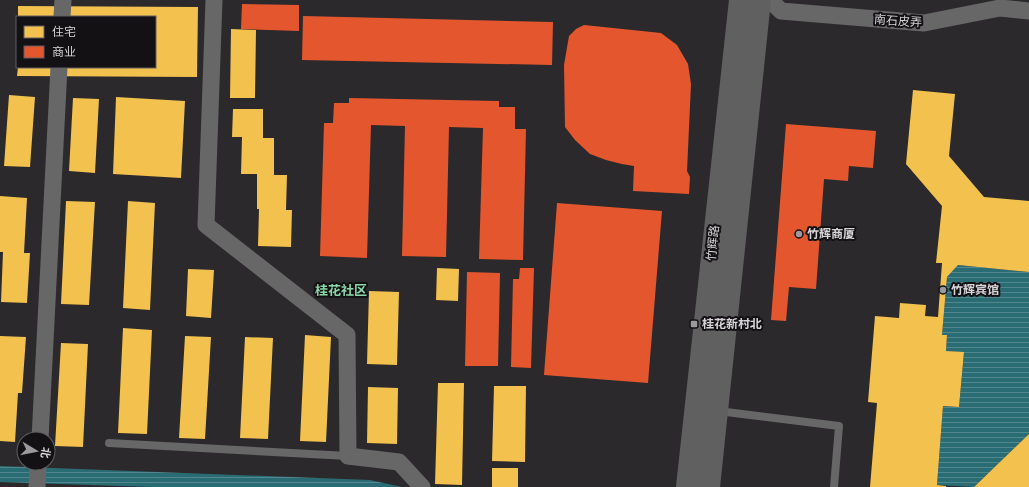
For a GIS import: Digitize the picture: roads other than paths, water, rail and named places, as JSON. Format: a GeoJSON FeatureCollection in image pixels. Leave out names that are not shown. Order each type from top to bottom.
{"type":"FeatureCollection","features":[{"type":"Feature","properties":{"kind":"main road","name":"竹辉路"},"geometry":{"type":"LineString","coordinates":[[687,487],[740,0]]}},
{"type":"Feature","properties":{"kind":"main road","name":"竹辉路"},"geometry":{"type":"LineString","coordinates":[[709,487],[760,0]]}},
{"type":"Feature","properties":{"kind":"street"},"geometry":{"type":"LineString","coordinates":[[62,16],[63,0]]}},
{"type":"Feature","properties":{"kind":"street"},"geometry":{"type":"LineString","coordinates":[[214,0],[206,225],[347,335],[348,456],[399,462],[422,487]]}},
{"type":"Feature","properties":{"kind":"street","name":"南石皮弄"},"geometry":{"type":"LineString","coordinates":[[770,0],[780,11],[924,23],[1000,8],[1029,11]]}},
{"type":"Feature","properties":{"kind":"street"},"geometry":{"type":"LineString","coordinates":[[40,431],[59,68]]}},
{"type":"Feature","properties":{"kind":"street"},"geometry":{"type":"LineString","coordinates":[[37,487],[38,471]]}},
{"type":"Feature","properties":{"kind":"lane"},"geometry":{"type":"LineString","coordinates":[[716,410],[839,426],[834,487]]}},
{"type":"Feature","properties":{"kind":"lane"},"geometry":{"type":"LineString","coordinates":[[109,443],[348,456]]}},
{"type":"Feature","properties":{"kind":"water"},"geometry":{"type":"Polygon","coordinates":[[[958,265],[1029,272],[1029,434],[974,487],[937,485],[943,406],[959,407],[964,353],[946,351],[947,336],[942,335],[947,277],[958,265]]]}},
{"type":"Feature","properties":{"kind":"water"},"geometry":{"type":"Polygon","coordinates":[[[0,466],[16,467],[16,471],[56,471],[56,468],[370,480],[402,487],[152,487],[0,482],[0,466]]]}},
{"type":"Feature","properties":{"kind":"place","name":"竹辉商厦"},"geometry":{"type":"Point","coordinates":[799,234]}},
{"type":"Feature","properties":{"kind":"place","name":"竹辉宾馆"},"geometry":{"type":"Point","coordinates":[943,290]}},
{"type":"Feature","properties":{"kind":"place","name":"桂花新村北"},"geometry":{"type":"Point","coordinates":[694,324]}},
{"type":"Feature","properties":{"kind":"district","name":"桂花社区"},"geometry":{"type":"Point","coordinates":[341,290]}}]}
